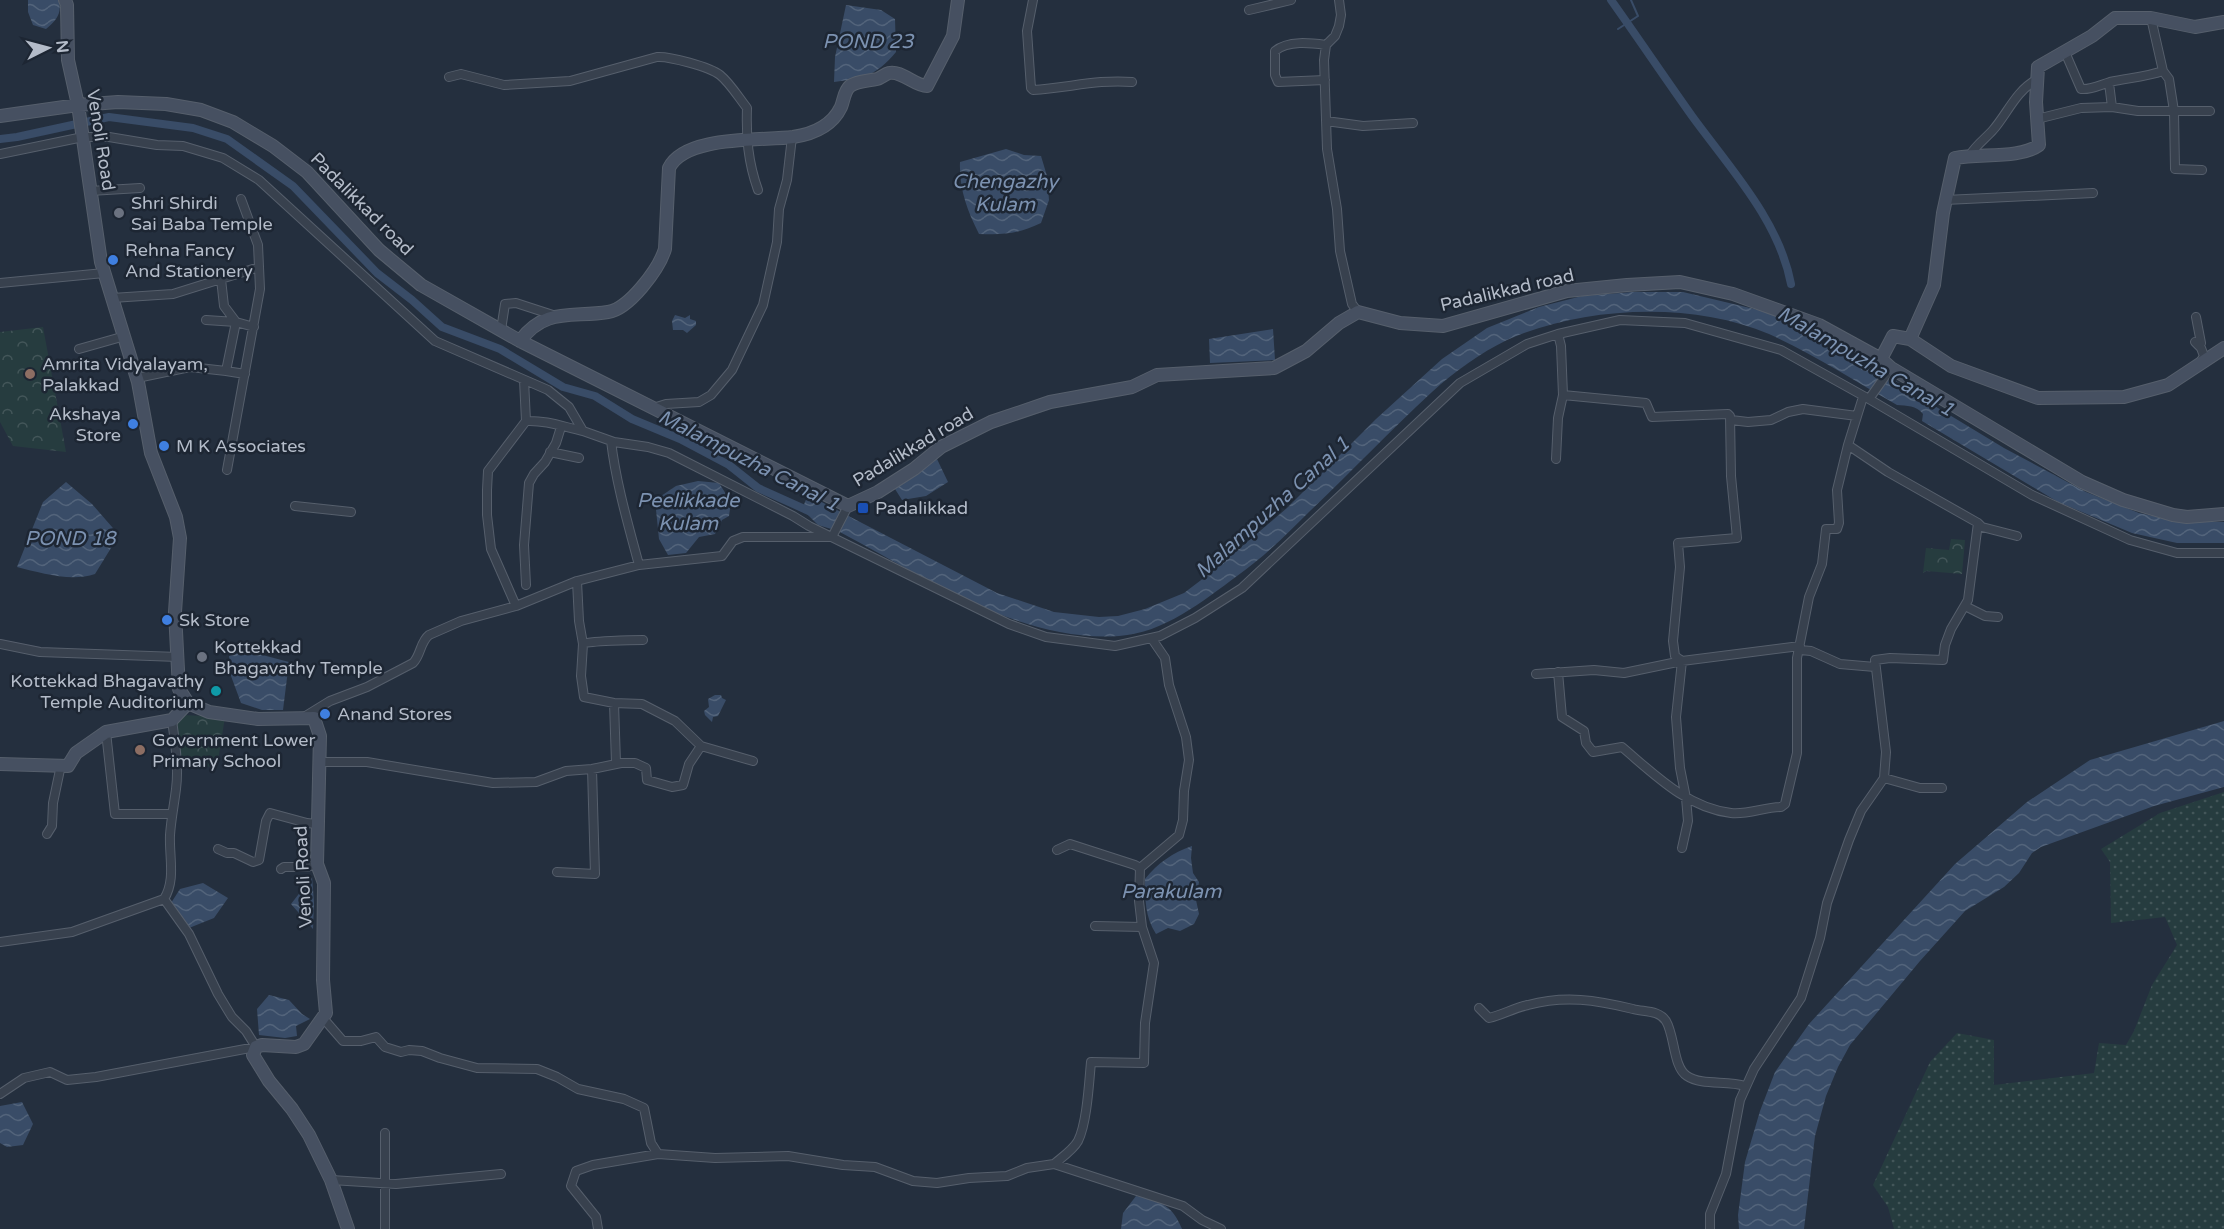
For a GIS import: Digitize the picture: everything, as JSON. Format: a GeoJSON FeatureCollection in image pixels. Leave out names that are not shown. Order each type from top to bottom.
{"type":"FeatureCollection","features":[{"type":"Feature","properties":{"kind":"street","name":"Venoli Road"},"geometry":{"type":"LineString","coordinates":[[65,0],[68,60],[79,107],[104,273],[137,378],[151,453],[176,517],[180,538],[175,612],[179,689],[188,703]]}},
{"type":"Feature","properties":{"kind":"street"},"geometry":{"type":"LineString","coordinates":[[520,341],[533,326],[556,316],[610,312],[623,305],[655,272],[662,261],[667,238],[667,179],[672,161],[678,155],[704,146],[792,137],[813,132],[835,116],[847,89],[852,85],[891,73],[924,87],[929,84],[953,36],[957,0]]}},
{"type":"Feature","properties":{"kind":"street"},"geometry":{"type":"LineString","coordinates":[[1033,0],[1027,31],[1033,90],[1056,89],[1093,81],[1132,82]]}},
{"type":"Feature","properties":{"kind":"street"},"geometry":{"type":"LineString","coordinates":[[1249,10],[1291,0]]}},
{"type":"Feature","properties":{"kind":"street"},"geometry":{"type":"LineString","coordinates":[[1339,0],[1341,15],[1339,26],[1335,36],[1326,45],[1324,60],[1327,149],[1337,208],[1341,251],[1352,304],[1358,312]]}},
{"type":"Feature","properties":{"kind":"street"},"geometry":{"type":"LineString","coordinates":[[1910,339],[1934,285],[1945,200],[1955,158],[2029,152],[2038,145],[2038,67],[2092,36],[2115,18],[2151,18],[2195,27],[2224,22]]}},
{"type":"Feature","properties":{"kind":"street"},"geometry":{"type":"LineString","coordinates":[[2151,18],[2163,71],[2169,79],[2174,111],[2175,169],[2202,170]]}},
{"type":"Feature","properties":{"kind":"street"},"geometry":{"type":"LineString","coordinates":[[1325,80],[1278,82],[1275,75],[1275,51],[1287,45],[1309,43],[1326,45]]}},
{"type":"Feature","properties":{"kind":"street"},"geometry":{"type":"LineString","coordinates":[[2065,52],[2081,89],[2087,90],[2109,82],[2146,77],[2163,71]]}},
{"type":"Feature","properties":{"kind":"street"},"geometry":{"type":"LineString","coordinates":[[449,77],[461,74],[504,85],[570,81],[657,57],[666,57],[719,74],[747,108],[745,140],[751,172],[758,190]]}},
{"type":"Feature","properties":{"kind":"street"},"geometry":{"type":"LineString","coordinates":[[1970,155],[2022,92],[2036,80],[2037,75]]}},
{"type":"Feature","properties":{"kind":"street"},"geometry":{"type":"LineString","coordinates":[[2109,82],[2112,107]]}},
{"type":"Feature","properties":{"kind":"street","name":"Padalikkad road"},"geometry":{"type":"LineString","coordinates":[[0,116],[118,102],[166,104],[201,110],[233,122],[273,146],[306,172],[379,250],[421,285],[520,341],[848,506],[878,492],[914,469],[941,447],[991,422],[1050,402],[1132,387],[1157,375],[1274,368],[1306,351],[1339,323],[1358,312],[1400,323],[1443,326],[1567,291],[1680,282],[1733,294],[1819,325],[2092,487],[2123,500],[2173,515],[2187,517],[2224,514]]}},
{"type":"Feature","properties":{"kind":"street"},"geometry":{"type":"LineString","coordinates":[[2037,118],[2081,108],[2210,111]]}},
{"type":"Feature","properties":{"kind":"street"},"geometry":{"type":"LineString","coordinates":[[1326,121],[1363,126],[1413,123]]}},
{"type":"Feature","properties":{"kind":"street"},"geometry":{"type":"LineString","coordinates":[[0,154],[82,137],[109,137],[157,145],[183,146],[223,158],[259,180],[435,341],[548,390],[569,407],[583,431]]}},
{"type":"Feature","properties":{"kind":"street"},"geometry":{"type":"LineString","coordinates":[[653,408],[666,404],[699,402],[711,394],[732,369],[763,305],[777,242],[779,209],[787,180],[792,137]]}},
{"type":"Feature","properties":{"kind":"street"},"geometry":{"type":"LineString","coordinates":[[90,191],[140,188]]}},
{"type":"Feature","properties":{"kind":"street"},"geometry":{"type":"LineString","coordinates":[[1945,200],[2093,192]]}},
{"type":"Feature","properties":{"kind":"street"},"geometry":{"type":"LineString","coordinates":[[227,470],[260,289],[258,245],[241,199]]}},
{"type":"Feature","properties":{"kind":"street"},"geometry":{"type":"LineString","coordinates":[[112,298],[172,294],[259,267]]}},
{"type":"Feature","properties":{"kind":"street"},"geometry":{"type":"LineString","coordinates":[[0,284],[104,273]]}},
{"type":"Feature","properties":{"kind":"street"},"geometry":{"type":"LineString","coordinates":[[221,279],[224,306],[236,322],[226,371]]}},
{"type":"Feature","properties":{"kind":"street"},"geometry":{"type":"LineString","coordinates":[[501,330],[505,304],[516,303],[556,316]]}},
{"type":"Feature","properties":{"kind":"street"},"geometry":{"type":"LineString","coordinates":[[2196,317],[2201,343],[2195,342],[2201,348],[2204,356],[2199,364]]}},
{"type":"Feature","properties":{"kind":"street"},"geometry":{"type":"LineString","coordinates":[[206,320],[236,322],[254,327]]}},
{"type":"Feature","properties":{"kind":"street"},"geometry":{"type":"LineString","coordinates":[[526,421],[542,420],[611,441],[669,453],[832,537],[1009,624],[1046,638],[1115,646],[1152,639],[1195,618],[1242,588],[1460,383],[1527,344],[1558,334],[1620,320],[1685,323],[1780,350],[2032,495],[2130,540],[2177,553],[2224,553]]}},
{"type":"Feature","properties":{"kind":"street"},"geometry":{"type":"LineString","coordinates":[[1556,459],[1558,418],[1563,395],[1561,345],[1558,334]]}},
{"type":"Feature","properties":{"kind":"street"},"geometry":{"type":"LineString","coordinates":[[79,350],[125,336]]}},
{"type":"Feature","properties":{"kind":"street"},"geometry":{"type":"LineString","coordinates":[[1558,672],[1562,717],[1584,731],[1586,742],[1593,752],[1622,747],[1686,798],[1697,804],[1732,813],[1781,807],[1785,804],[1797,753],[1797,658],[1809,597],[1822,564],[1827,526],[1837,529],[1839,523],[1838,490],[1857,416],[1886,363],[1893,336],[1910,339],[1951,366],[2038,398],[2124,397],[2168,385],[2224,348]]}},
{"type":"Feature","properties":{"kind":"street"},"geometry":{"type":"LineString","coordinates":[[137,378],[190,367],[244,374]]}},
{"type":"Feature","properties":{"kind":"street"},"geometry":{"type":"LineString","coordinates":[[516,606],[491,549],[487,490],[488,471],[526,421],[524,380]]}},
{"type":"Feature","properties":{"kind":"street"},"geometry":{"type":"LineString","coordinates":[[1563,395],[1646,403],[1652,417],[1728,414],[1731,420],[1731,476],[1737,538],[1678,543],[1680,567],[1673,641],[1675,656],[1682,661]]}},
{"type":"Feature","properties":{"kind":"street"},"geometry":{"type":"LineString","coordinates":[[1731,420],[1748,422],[1771,420],[1788,412],[1803,409],[1857,416]]}},
{"type":"Feature","properties":{"kind":"street"},"geometry":{"type":"LineString","coordinates":[[526,585],[524,545],[529,483],[545,462],[561,427]]}},
{"type":"Feature","properties":{"kind":"street"},"geometry":{"type":"LineString","coordinates":[[611,441],[616,481],[639,565]]}},
{"type":"Feature","properties":{"kind":"street"},"geometry":{"type":"LineString","coordinates":[[1848,445],[1888,472],[1982,527],[2017,536]]}},
{"type":"Feature","properties":{"kind":"street"},"geometry":{"type":"LineString","coordinates":[[550,452],[579,458]]}},
{"type":"Feature","properties":{"kind":"street"},"geometry":{"type":"LineString","coordinates":[[294,506],[351,512]]}},
{"type":"Feature","properties":{"kind":"street"},"geometry":{"type":"LineString","coordinates":[[832,537],[848,506]]}},
{"type":"Feature","properties":{"kind":"street"},"geometry":{"type":"LineString","coordinates":[[1710,1229],[1710,1214],[1726,1174],[1737,1110],[1745,1086],[1801,998],[1820,938],[1827,903],[1849,840],[1861,811],[1884,778],[1886,752],[1875,660],[1890,658],[1943,660],[1945,645],[1951,629],[1968,600],[1978,523]]}},
{"type":"Feature","properties":{"kind":"street"},"geometry":{"type":"LineString","coordinates":[[0,764],[68,765],[75,753],[106,732],[171,720],[188,703],[209,712],[258,719],[302,719],[330,701],[367,687],[413,663],[425,637],[461,621],[516,606],[577,581],[639,565],[722,556],[734,541],[743,537],[832,537]]}},
{"type":"Feature","properties":{"kind":"street"},"geometry":{"type":"LineString","coordinates":[[577,581],[579,621],[583,644],[581,676],[584,697],[614,703],[642,704],[675,721],[700,746],[753,761]]}},
{"type":"Feature","properties":{"kind":"street"},"geometry":{"type":"LineString","coordinates":[[1965,606],[1985,616],[1998,617]]}},
{"type":"Feature","properties":{"kind":"street"},"geometry":{"type":"LineString","coordinates":[[1054,1164],[1077,1143],[1083,1125],[1091,1062],[1144,1063],[1145,1023],[1154,963],[1142,927],[1139,901],[1140,868],[1179,835],[1183,820],[1184,791],[1189,760],[1186,737],[1168,685],[1165,658],[1152,639]]}},
{"type":"Feature","properties":{"kind":"street"},"geometry":{"type":"LineString","coordinates":[[583,644],[643,640]]}},
{"type":"Feature","properties":{"kind":"street"},"geometry":{"type":"LineString","coordinates":[[0,644],[40,652],[178,657]]}},
{"type":"Feature","properties":{"kind":"street"},"geometry":{"type":"LineString","coordinates":[[1536,674],[1594,670],[1624,673],[1682,661],[1800,646]]}},
{"type":"Feature","properties":{"kind":"street"},"geometry":{"type":"LineString","coordinates":[[1800,646],[1800,650],[1811,651],[1840,664],[1875,667]]}},
{"type":"Feature","properties":{"kind":"street"},"geometry":{"type":"LineString","coordinates":[[1682,661],[1676,717],[1680,768],[1688,821],[1682,848]]}},
{"type":"Feature","properties":{"kind":"street"},"geometry":{"type":"LineString","coordinates":[[614,703],[616,763]]}},
{"type":"Feature","properties":{"kind":"street","name":"Venoli Road"},"geometry":{"type":"LineString","coordinates":[[302,719],[314,718],[320,736],[317,864],[324,883],[323,980],[326,1013],[322,1018]]}},
{"type":"Feature","properties":{"kind":"street"},"geometry":{"type":"LineString","coordinates":[[164,899],[171,877],[170,837],[177,762],[171,720]]}},
{"type":"Feature","properties":{"kind":"street"},"geometry":{"type":"LineString","coordinates":[[106,732],[115,814],[172,814]]}},
{"type":"Feature","properties":{"kind":"street"},"geometry":{"type":"LineString","coordinates":[[320,762],[367,762],[512,784],[536,782],[566,771],[592,769],[616,763],[635,763],[646,768],[647,780],[677,788],[683,785],[688,764],[700,746]]}},
{"type":"Feature","properties":{"kind":"street"},"geometry":{"type":"LineString","coordinates":[[47,834],[52,826],[52,802],[61,765]]}},
{"type":"Feature","properties":{"kind":"street"},"geometry":{"type":"LineString","coordinates":[[557,872],[595,874],[592,769]]}},
{"type":"Feature","properties":{"kind":"street"},"geometry":{"type":"LineString","coordinates":[[1884,778],[1920,788],[1942,788]]}},
{"type":"Feature","properties":{"kind":"street"},"geometry":{"type":"LineString","coordinates":[[218,849],[234,853],[253,862],[259,860],[266,821],[270,813],[317,824]]}},
{"type":"Feature","properties":{"kind":"street"},"geometry":{"type":"LineString","coordinates":[[1057,850],[1070,844],[1140,868]]}},
{"type":"Feature","properties":{"kind":"street"},"geometry":{"type":"LineString","coordinates":[[281,869],[317,864]]}},
{"type":"Feature","properties":{"kind":"street"},"geometry":{"type":"LineString","coordinates":[[0,942],[72,932],[164,899]]}},
{"type":"Feature","properties":{"kind":"street"},"geometry":{"type":"LineString","coordinates":[[164,899],[189,934],[218,994],[232,1017],[246,1030],[256,1047]]}},
{"type":"Feature","properties":{"kind":"street"},"geometry":{"type":"LineString","coordinates":[[1095,926],[1142,927]]}},
{"type":"Feature","properties":{"kind":"street"},"geometry":{"type":"LineString","coordinates":[[1479,1008],[1489,1018],[1545,1001],[1583,999],[1652,1012],[1665,1019],[1684,1074],[1697,1080],[1726,1081],[1745,1086]]}},
{"type":"Feature","properties":{"kind":"street"},"geometry":{"type":"LineString","coordinates":[[0,1094],[24,1077],[50,1072],[67,1080],[96,1077],[262,1045],[296,1047],[304,1044],[322,1018],[343,1041],[361,1041],[376,1037],[385,1047],[401,1052],[422,1051],[477,1068],[537,1069],[578,1089],[624,1099],[644,1108],[651,1143],[658,1154]]}},
{"type":"Feature","properties":{"kind":"street"},"geometry":{"type":"LineString","coordinates":[[256,1047],[253,1055],[269,1081],[292,1109],[309,1135],[332,1180],[348,1229]]}},
{"type":"Feature","properties":{"kind":"street"},"geometry":{"type":"LineString","coordinates":[[385,1133],[385,1229]]}},
{"type":"Feature","properties":{"kind":"street"},"geometry":{"type":"LineString","coordinates":[[598,1229],[596,1217],[571,1186],[576,1171],[593,1165],[658,1154],[715,1158],[788,1156],[843,1165],[875,1167],[913,1181],[937,1183],[1007,1176],[1027,1168],[1054,1164],[1183,1206],[1206,1226],[1221,1229]]}},
{"type":"Feature","properties":{"kind":"street"},"geometry":{"type":"LineString","coordinates":[[332,1180],[396,1184],[501,1174]]}},
{"type":"Feature","properties":{"kind":"green space"},"geometry":{"type":"Polygon","coordinates":[[[43,327],[66,452],[13,446],[0,422],[0,332],[43,327]]]}},
{"type":"Feature","properties":{"kind":"green space"},"geometry":{"type":"Polygon","coordinates":[[[1951,539],[1965,540],[1962,574],[1926,571],[1923,573],[1926,548],[1949,550],[1951,539]]]}},
{"type":"Feature","properties":{"kind":"green space"},"geometry":{"type":"Polygon","coordinates":[[[183,715],[225,717],[217,767],[180,765],[175,720],[183,715]]]}},
{"type":"Feature","properties":{"kind":"green space"},"geometry":{"type":"Polygon","coordinates":[[[2224,792],[2224,1229],[1894,1229],[1888,1207],[1873,1185],[1930,1062],[1957,1033],[1994,1040],[1994,1085],[2094,1073],[2099,1043],[2126,1045],[2152,985],[2177,945],[2165,917],[2111,923],[2110,862],[2101,849],[2160,813],[2224,792]]]}},
{"type":"Feature","properties":{"kind":"water"},"geometry":{"type":"Polygon","coordinates":[[[28,0],[59,0],[60,9],[57,17],[46,29],[33,25],[28,12],[28,0]]]}},
{"type":"Feature","properties":{"kind":"water","name":"POND 23"},"geometry":{"type":"Polygon","coordinates":[[[846,5],[881,10],[895,19],[896,52],[876,71],[854,79],[834,82],[835,57],[846,5]]]}},
{"type":"Feature","properties":{"kind":"water","name":"Chengazhy Kulam"},"geometry":{"type":"Polygon","coordinates":[[[1006,149],[1024,155],[1041,156],[1047,176],[1049,200],[1041,223],[1011,233],[979,234],[965,199],[960,162],[1006,149]]]}},
{"type":"Feature","properties":{"kind":"water"},"geometry":{"type":"Polygon","coordinates":[[[1633,292],[1683,292],[1767,312],[1792,322],[1906,387],[1918,402],[1933,405],[2004,448],[2086,492],[2139,513],[2172,520],[2224,522],[2224,543],[2177,543],[2132,533],[2058,502],[1922,421],[1923,414],[1917,409],[1897,405],[1818,359],[1769,334],[1739,323],[1672,312],[1603,314],[1569,320],[1507,340],[1487,351],[1458,370],[1432,392],[1257,561],[1211,596],[1182,614],[1136,634],[1082,635],[1045,629],[1009,618],[938,586],[838,531],[818,525],[802,509],[808,495],[997,593],[1054,612],[1099,617],[1118,616],[1145,609],[1184,593],[1213,571],[1287,508],[1376,419],[1442,359],[1487,328],[1539,307],[1582,296],[1633,292]]]}},
{"type":"Feature","properties":{"kind":"water"},"geometry":{"type":"Polygon","coordinates":[[[675,315],[685,318],[690,315],[690,319],[696,321],[696,325],[687,333],[683,330],[673,330],[672,321],[675,315]]]}},
{"type":"Feature","properties":{"kind":"water"},"geometry":{"type":"Polygon","coordinates":[[[1273,329],[1275,360],[1210,363],[1209,339],[1273,329]]]}},
{"type":"Feature","properties":{"kind":"water"},"geometry":{"type":"Polygon","coordinates":[[[937,459],[948,482],[926,496],[902,500],[895,489],[899,484],[914,471],[937,459]]]}},
{"type":"Feature","properties":{"kind":"water","name":"Peelikkade Kulam"},"geometry":{"type":"Polygon","coordinates":[[[698,481],[719,483],[731,502],[729,516],[722,520],[715,534],[699,537],[686,553],[668,555],[659,539],[655,500],[676,486],[698,481]]]}},
{"type":"Feature","properties":{"kind":"water","name":"POND 18"},"geometry":{"type":"Polygon","coordinates":[[[66,482],[92,504],[119,535],[95,574],[66,577],[17,567],[43,502],[66,482]]]}},
{"type":"Feature","properties":{"kind":"water"},"geometry":{"type":"Polygon","coordinates":[[[240,649],[289,662],[283,710],[262,710],[241,703],[231,676],[229,656],[240,649]]]}},
{"type":"Feature","properties":{"kind":"water"},"geometry":{"type":"Polygon","coordinates":[[[721,695],[726,700],[718,716],[713,717],[712,722],[704,711],[709,707],[708,699],[721,695]]]}},
{"type":"Feature","properties":{"kind":"water"},"geometry":{"type":"Polygon","coordinates":[[[2224,721],[2224,787],[2154,806],[2041,847],[2032,853],[2019,873],[2004,887],[1965,911],[1850,1045],[1838,1067],[1826,1096],[1815,1136],[1804,1229],[1739,1229],[1738,1215],[1745,1162],[1760,1111],[1775,1072],[1809,1024],[1955,864],[2027,802],[2090,760],[2224,721]]]}},
{"type":"Feature","properties":{"kind":"water","name":"Parakulam"},"geometry":{"type":"Polygon","coordinates":[[[1192,846],[1193,873],[1199,882],[1196,900],[1199,914],[1194,924],[1180,931],[1168,928],[1156,934],[1148,914],[1145,879],[1166,859],[1192,846]]]}},
{"type":"Feature","properties":{"kind":"water"},"geometry":{"type":"Polygon","coordinates":[[[312,877],[314,902],[313,929],[291,904],[312,877]]]}},
{"type":"Feature","properties":{"kind":"water"},"geometry":{"type":"Polygon","coordinates":[[[203,883],[228,898],[214,918],[189,928],[171,903],[180,889],[203,883]]]}},
{"type":"Feature","properties":{"kind":"water"},"geometry":{"type":"Polygon","coordinates":[[[269,995],[289,1000],[310,1019],[296,1026],[297,1036],[285,1038],[259,1035],[257,1009],[269,995]]]}},
{"type":"Feature","properties":{"kind":"water"},"geometry":{"type":"Polygon","coordinates":[[[22,1102],[33,1124],[23,1145],[7,1147],[0,1143],[0,1106],[22,1102]]]}},
{"type":"Feature","properties":{"kind":"water"},"geometry":{"type":"Polygon","coordinates":[[[1136,1196],[1165,1205],[1174,1214],[1182,1229],[1121,1229],[1123,1213],[1136,1196]]]}},
{"type":"Feature","properties":{"kind":"waterway"},"geometry":{"type":"LineString","coordinates":[[1611,0],[1692,116],[1751,195],[1776,238],[1791,284]]}},
{"type":"Feature","properties":{"kind":"waterway"},"geometry":{"type":"LineString","coordinates":[[1618,29],[1638,16],[1631,0]]}},
{"type":"Feature","properties":{"kind":"waterway","name":"Malampuzha Canal 1"},"geometry":{"type":"LineString","coordinates":[[0,139],[109,117],[193,128],[227,139],[293,186],[377,273],[442,327],[500,349],[563,387],[595,396],[632,419],[680,439],[729,465],[758,488],[811,512]]}},
{"type":"Feature","properties":{"kind":"place","name":"Shri Shirdi Sai Baba Temple"},"geometry":{"type":"Point","coordinates":[119,213]}},
{"type":"Feature","properties":{"kind":"place","name":"Rehna Fancy And Stationery"},"geometry":{"type":"Point","coordinates":[113,260]}},
{"type":"Feature","properties":{"kind":"place","name":"Amrita Vidyalayam, Palakkad"},"geometry":{"type":"Point","coordinates":[30,374]}},
{"type":"Feature","properties":{"kind":"place","name":"Akshaya Store"},"geometry":{"type":"Point","coordinates":[133,424]}},
{"type":"Feature","properties":{"kind":"place","name":"M K Associates"},"geometry":{"type":"Point","coordinates":[164,446]}},
{"type":"Feature","properties":{"kind":"place","name":"Padalikkad"},"geometry":{"type":"Point","coordinates":[863,508]}},
{"type":"Feature","properties":{"kind":"place","name":"Sk Store"},"geometry":{"type":"Point","coordinates":[167,620]}},
{"type":"Feature","properties":{"kind":"place","name":"Kottekkad Bhagavathy Temple"},"geometry":{"type":"Point","coordinates":[202,657]}},
{"type":"Feature","properties":{"kind":"place","name":"Kottekkad Bhagavathy Temple Auditorium"},"geometry":{"type":"Point","coordinates":[216,691]}},
{"type":"Feature","properties":{"kind":"place","name":"Anand Stores"},"geometry":{"type":"Point","coordinates":[325,714]}},
{"type":"Feature","properties":{"kind":"place","name":"Government Lower Primary School"},"geometry":{"type":"Point","coordinates":[140,750]}}]}
